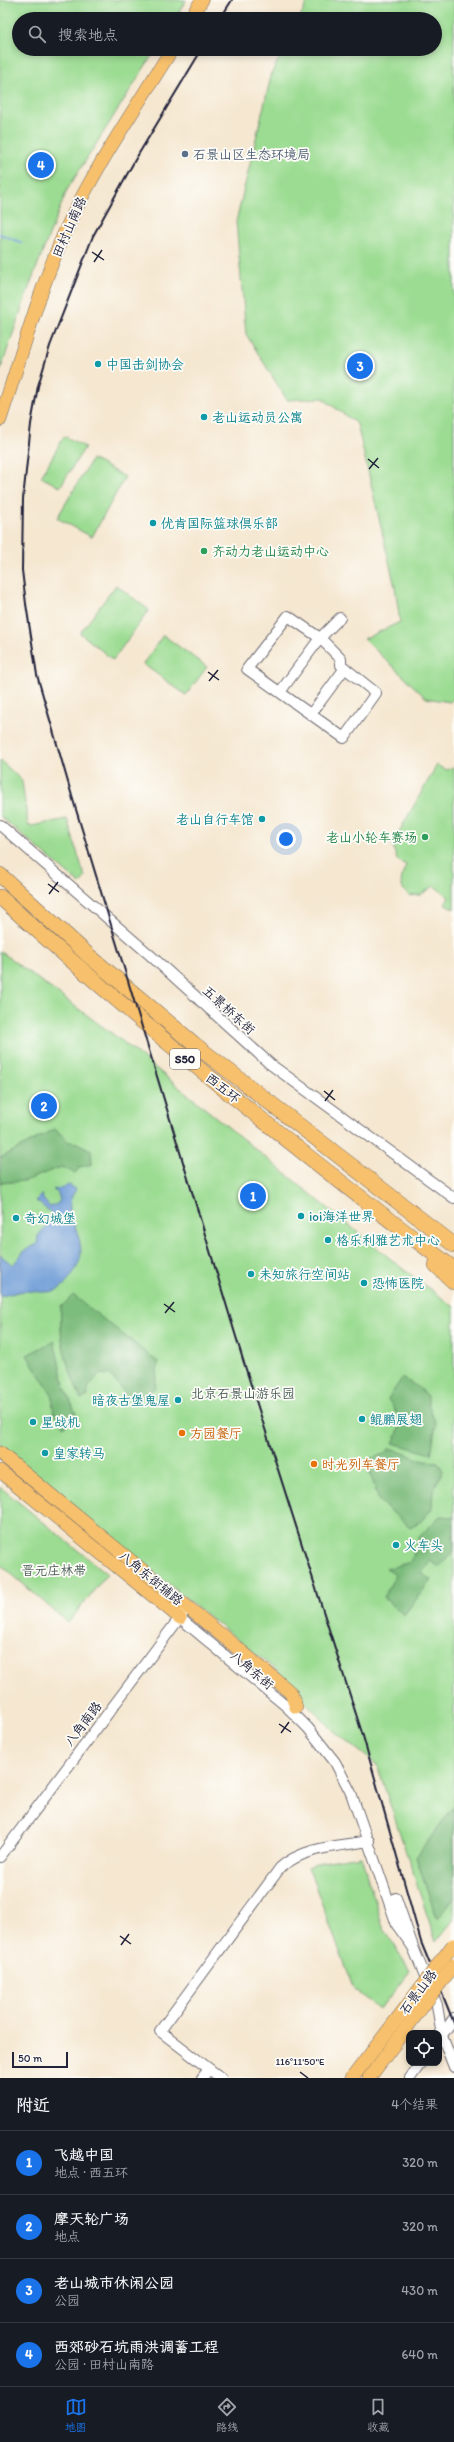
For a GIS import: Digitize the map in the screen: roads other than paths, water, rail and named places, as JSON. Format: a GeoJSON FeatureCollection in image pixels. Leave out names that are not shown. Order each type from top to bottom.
{"type":"FeatureCollection","features":[{"type":"Feature","properties":{"kind":"highway","name":"西五环"},"geometry":{"type":"LineString","coordinates":[[0,875],[88,955],[194,1044],[454,1245]]}},
{"type":"Feature","properties":{"kind":"highway","name":"西五环"},"geometry":{"type":"LineString","coordinates":[[0,897],[78,968],[178,1052],[378,1211],[454,1269]]}},
{"type":"Feature","properties":{"kind":"highway"},"geometry":{"type":"LineString","coordinates":[[370,1181],[454,1234]]}},
{"type":"Feature","properties":{"kind":"highway"},"geometry":{"type":"LineString","coordinates":[[378,1211],[454,1282]]}},
{"type":"Feature","properties":{"kind":"main road"},"geometry":{"type":"LineString","coordinates":[[186,12],[193,0]]}},
{"type":"Feature","properties":{"kind":"main road"},"geometry":{"type":"LineString","coordinates":[[194,12],[202,0]]}},
{"type":"Feature","properties":{"kind":"main road","name":"田村山南路"},"geometry":{"type":"LineString","coordinates":[[0,394],[51,242],[70,203],[159,56]]}},
{"type":"Feature","properties":{"kind":"main road","name":"田村山南路"},"geometry":{"type":"LineString","coordinates":[[0,420],[53,261],[68,224],[83,194],[168,56]]}},
{"type":"Feature","properties":{"kind":"main road","name":"八角东街辅路"},"geometry":{"type":"LineString","coordinates":[[0,1453],[183,1613]]}},
{"type":"Feature","properties":{"kind":"main road","name":"八角东街"},"geometry":{"type":"LineString","coordinates":[[0,1462],[296,1707]]}},
{"type":"Feature","properties":{"kind":"main road","name":"八角东街"},"geometry":{"type":"LineString","coordinates":[[0,1470],[183,1613]]}},
{"type":"Feature","properties":{"kind":"main road","name":"石景山路"},"geometry":{"type":"LineString","coordinates":[[369,2078],[402,2023],[453,1944]]}},
{"type":"Feature","properties":{"kind":"main road","name":"石景山路"},"geometry":{"type":"LineString","coordinates":[[352,2078],[454,1965]]}},
{"type":"Feature","properties":{"kind":"street"},"geometry":{"type":"LineString","coordinates":[[288,616],[320,638],[341,659],[341,665],[345,668],[376,693],[344,738],[247,669],[288,616]]}},
{"type":"Feature","properties":{"kind":"street"},"geometry":{"type":"LineString","coordinates":[[280,692],[320,638],[340,618]]}},
{"type":"Feature","properties":{"kind":"street"},"geometry":{"type":"LineString","coordinates":[[311,714],[345,668]]}},
{"type":"Feature","properties":{"kind":"street","name":"五景桥东街"},"geometry":{"type":"LineString","coordinates":[[0,825],[150,955],[270,1064],[454,1198]]}},
{"type":"Feature","properties":{"kind":"street","name":"八角东街"},"geometry":{"type":"LineString","coordinates":[[183,1613],[287,1707],[308,1728],[335,1762],[351,1793],[369,1841],[397,1925],[413,1947]]}},
{"type":"Feature","properties":{"kind":"street","name":"八角南路"},"geometry":{"type":"LineString","coordinates":[[0,1857],[183,1613]]}},
{"type":"Feature","properties":{"kind":"street","name":"八角东街"},"geometry":{"type":"LineString","coordinates":[[296,1707],[320,1732],[356,1787],[413,1947],[437,2005],[440,2030]]}},
{"type":"Feature","properties":{"kind":"street"},"geometry":{"type":"LineString","coordinates":[[221,2078],[160,2031],[280,1868],[291,1859],[315,1850],[369,1841]]}},
{"type":"Feature","properties":{"kind":"street"},"geometry":{"type":"LineString","coordinates":[[442,2036],[454,2018]]}},
{"type":"Feature","properties":{"kind":"street","name":"八角东街"},"geometry":{"type":"LineString","coordinates":[[442,2040],[454,2067]]}},
{"type":"Feature","properties":{"kind":"street"},"geometry":{"type":"LineString","coordinates":[[410,2078],[419,2066]]}},
{"type":"Feature","properties":{"kind":"street"},"geometry":{"type":"LineString","coordinates":[[202,2078],[209,2068]]}},
{"type":"Feature","properties":{"kind":"water"},"geometry":{"type":"Polygon","coordinates":[[[70,1185],[76,1190],[71,1200],[70,1210],[81,1251],[79,1262],[72,1275],[62,1287],[57,1290],[45,1292],[24,1291],[0,1296],[0,1255],[13,1265],[24,1251],[37,1244],[38,1236],[54,1215],[36,1201],[42,1194],[43,1199],[50,1207],[57,1204],[60,1200],[57,1192],[53,1190],[70,1185]]]}},
{"type":"Feature","properties":{"kind":"waterway"},"geometry":{"type":"LineString","coordinates":[[0,234],[22,243]]}},
{"type":"Feature","properties":{"kind":"railway"},"geometry":{"type":"LineString","coordinates":[[224,12],[232,0]]}},
{"type":"Feature","properties":{"kind":"railway"},"geometry":{"type":"LineString","coordinates":[[198,56],[135,160],[93,236],[50,346],[38,386],[31,424],[23,499],[22,570],[26,604],[37,675],[74,803],[244,1363],[363,1736],[421,1942],[454,2023]]}},
{"type":"Feature","properties":{"kind":"place","name":"石景山区生态环境局"},"geometry":{"type":"Point","coordinates":[185,154]}},
{"type":"Feature","properties":{"kind":"place","name":"西郊砂石坑雨洪调蓄工程"},"geometry":{"type":"Point","coordinates":[41,165]}},
{"type":"Feature","properties":{"kind":"place","name":"中国击剑协会"},"geometry":{"type":"Point","coordinates":[98,364]}},
{"type":"Feature","properties":{"kind":"place","name":"老山城市休闲公园"},"geometry":{"type":"Point","coordinates":[360,366]}},
{"type":"Feature","properties":{"kind":"place","name":"老山运动员公寓"},"geometry":{"type":"Point","coordinates":[204,417]}},
{"type":"Feature","properties":{"kind":"place","name":"优肯国际篮球俱乐部"},"geometry":{"type":"Point","coordinates":[153,523]}},
{"type":"Feature","properties":{"kind":"place","name":"齐动力老山运动中心"},"geometry":{"type":"Point","coordinates":[204,551]}},
{"type":"Feature","properties":{"kind":"place","name":"老山自行车馆"},"geometry":{"type":"Point","coordinates":[262,819]}},
{"type":"Feature","properties":{"kind":"place","name":"老山小轮车赛场"},"geometry":{"type":"Point","coordinates":[425,837]}},
{"type":"Feature","properties":{"kind":"place","name":"摩天轮广场"},"geometry":{"type":"Point","coordinates":[44,1106]}},
{"type":"Feature","properties":{"kind":"place","name":"飞越中国"},"geometry":{"type":"Point","coordinates":[253,1196]}},
{"type":"Feature","properties":{"kind":"place","name":"ioi海洋世界"},"geometry":{"type":"Point","coordinates":[301,1216]}},
{"type":"Feature","properties":{"kind":"place","name":"奇幻城堡"},"geometry":{"type":"Point","coordinates":[16,1218]}},
{"type":"Feature","properties":{"kind":"place","name":"格乐利雅艺术中心"},"geometry":{"type":"Point","coordinates":[328,1240]}},
{"type":"Feature","properties":{"kind":"place","name":"未知旅行空间站"},"geometry":{"type":"Point","coordinates":[251,1274]}},
{"type":"Feature","properties":{"kind":"place","name":"恐怖医院"},"geometry":{"type":"Point","coordinates":[364,1283]}},
{"type":"Feature","properties":{"kind":"place","name":"暗夜古堡鬼屋"},"geometry":{"type":"Point","coordinates":[178,1400]}},
{"type":"Feature","properties":{"kind":"place","name":"鲲鹏展翅"},"geometry":{"type":"Point","coordinates":[362,1419]}},
{"type":"Feature","properties":{"kind":"place","name":"星战机"},"geometry":{"type":"Point","coordinates":[33,1422]}},
{"type":"Feature","properties":{"kind":"place","name":"方园餐厅"},"geometry":{"type":"Point","coordinates":[182,1433]}},
{"type":"Feature","properties":{"kind":"place","name":"皇家转马"},"geometry":{"type":"Point","coordinates":[45,1453]}},
{"type":"Feature","properties":{"kind":"place","name":"时光列车餐厅"},"geometry":{"type":"Point","coordinates":[314,1464]}},
{"type":"Feature","properties":{"kind":"place","name":"火车头"},"geometry":{"type":"Point","coordinates":[396,1545]}},
{"type":"Feature","properties":{"kind":"park label","name":"北京石景山游乐园"},"geometry":{"type":"Point","coordinates":[243,1393]}},
{"type":"Feature","properties":{"kind":"park label","name":"晋元庄林带"},"geometry":{"type":"Point","coordinates":[54,1570]}}]}
